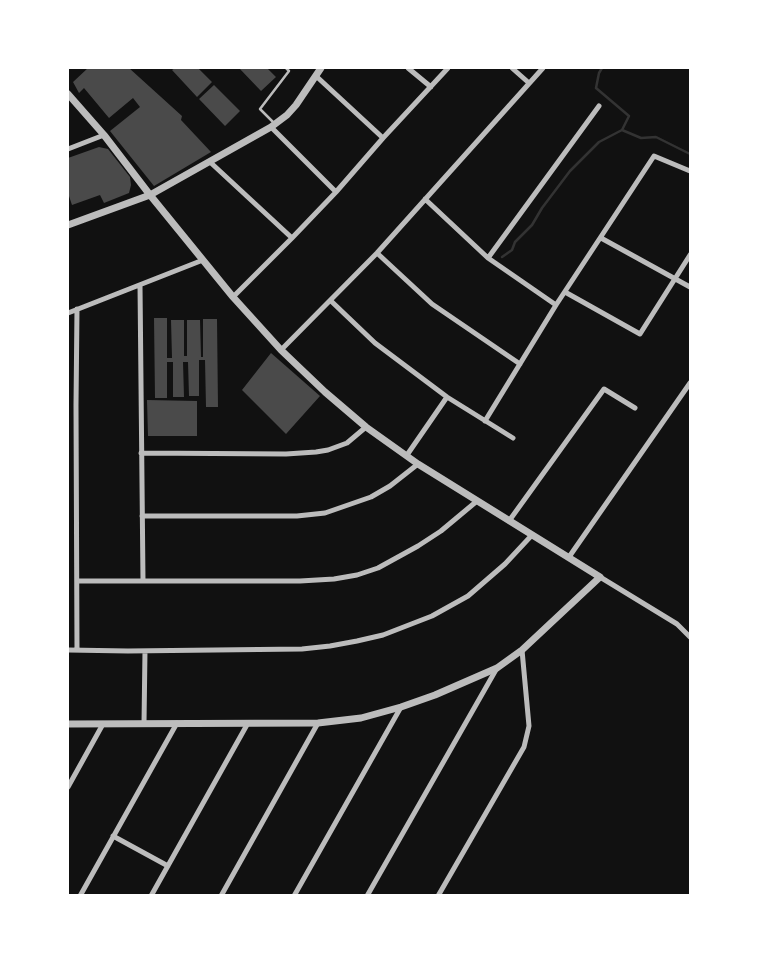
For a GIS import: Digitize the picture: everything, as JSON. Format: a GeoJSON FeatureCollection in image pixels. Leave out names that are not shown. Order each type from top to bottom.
{"type":"FeatureCollection","features":[{"type":"Feature","properties":{"kind":"street"},"geometry":{"type":"LineString","coordinates":[[68,225],[150,195],[273,126],[296,105],[321,68]]}},
{"type":"Feature","properties":{"kind":"street"},"geometry":{"type":"LineString","coordinates":[[408,68],[430,87]]}},
{"type":"Feature","properties":{"kind":"street"},"geometry":{"type":"LineString","coordinates":[[233,296],[336,192],[448,68]]}},
{"type":"Feature","properties":{"kind":"street"},"geometry":{"type":"LineString","coordinates":[[512,68],[529,83]]}},
{"type":"Feature","properties":{"kind":"street"},"geometry":{"type":"LineString","coordinates":[[281,350],[378,253],[543,68]]}},
{"type":"Feature","properties":{"kind":"street"},"geometry":{"type":"LineString","coordinates":[[316,76],[383,138]]}},
{"type":"Feature","properties":{"kind":"street"},"geometry":{"type":"LineString","coordinates":[[68,94],[104,135],[150,195],[233,296],[281,350],[325,392],[366,427],[418,464],[677,624],[690,637]]}},
{"type":"Feature","properties":{"kind":"street"},"geometry":{"type":"LineString","coordinates":[[488,258],[598,106]]}},
{"type":"Feature","properties":{"kind":"street"},"geometry":{"type":"LineString","coordinates":[[273,126],[336,192]]}},
{"type":"Feature","properties":{"kind":"street"},"geometry":{"type":"LineString","coordinates":[[68,149],[104,135]]}},
{"type":"Feature","properties":{"kind":"street"},"geometry":{"type":"LineString","coordinates":[[485,421],[564,292],[654,156],[690,171]]}},
{"type":"Feature","properties":{"kind":"street"},"geometry":{"type":"LineString","coordinates":[[210,162],[292,238]]}},
{"type":"Feature","properties":{"kind":"street"},"geometry":{"type":"LineString","coordinates":[[425,199],[488,258],[556,305]]}},
{"type":"Feature","properties":{"kind":"street"},"geometry":{"type":"LineString","coordinates":[[601,238],[690,287]]}},
{"type":"Feature","properties":{"kind":"street"},"geometry":{"type":"LineString","coordinates":[[378,253],[432,304],[520,364]]}},
{"type":"Feature","properties":{"kind":"street"},"geometry":{"type":"LineString","coordinates":[[564,292],[640,334],[690,254]]}},
{"type":"Feature","properties":{"kind":"street"},"geometry":{"type":"LineString","coordinates":[[68,313],[203,260]]}},
{"type":"Feature","properties":{"kind":"street"},"geometry":{"type":"LineString","coordinates":[[140,285],[143,581]]}},
{"type":"Feature","properties":{"kind":"street"},"geometry":{"type":"LineString","coordinates":[[331,301],[375,343],[447,397],[513,438]]}},
{"type":"Feature","properties":{"kind":"street"},"geometry":{"type":"LineString","coordinates":[[77,309],[77,650]]}},
{"type":"Feature","properties":{"kind":"street"},"geometry":{"type":"LineString","coordinates":[[569,557],[690,383]]}},
{"type":"Feature","properties":{"kind":"street"},"geometry":{"type":"LineString","coordinates":[[509,521],[604,389],[635,408]]}},
{"type":"Feature","properties":{"kind":"street"},"geometry":{"type":"LineString","coordinates":[[407,456],[447,397]]}},
{"type":"Feature","properties":{"kind":"street"},"geometry":{"type":"LineString","coordinates":[[141,453],[286,454],[316,452],[347,443],[366,427]]}},
{"type":"Feature","properties":{"kind":"street"},"geometry":{"type":"LineString","coordinates":[[142,516],[297,516],[325,513],[371,497],[390,486],[418,464]]}},
{"type":"Feature","properties":{"kind":"street"},"geometry":{"type":"LineString","coordinates":[[78,581],[334,579],[378,568],[441,531],[476,501]]}},
{"type":"Feature","properties":{"kind":"street"},"geometry":{"type":"LineString","coordinates":[[68,650],[302,649],[330,646],[383,634],[432,616],[468,596],[505,564],[532,535]]}},
{"type":"Feature","properties":{"kind":"street"},"geometry":{"type":"LineString","coordinates":[[68,724],[318,723],[361,718],[401,707],[435,696],[497,668],[522,650],[600,577]]}},
{"type":"Feature","properties":{"kind":"street"},"geometry":{"type":"LineString","coordinates":[[438,896],[524,747],[529,726],[522,650]]}},
{"type":"Feature","properties":{"kind":"street"},"geometry":{"type":"LineString","coordinates":[[144,723],[145,651]]}},
{"type":"Feature","properties":{"kind":"street"},"geometry":{"type":"LineString","coordinates":[[367,896],[497,668]]}},
{"type":"Feature","properties":{"kind":"street"},"geometry":{"type":"LineString","coordinates":[[294,896],[401,707]]}},
{"type":"Feature","properties":{"kind":"street"},"geometry":{"type":"LineString","coordinates":[[80,896],[177,723]]}},
{"type":"Feature","properties":{"kind":"street"},"geometry":{"type":"LineString","coordinates":[[151,896],[248,723]]}},
{"type":"Feature","properties":{"kind":"street"},"geometry":{"type":"LineString","coordinates":[[221,896],[318,723]]}},
{"type":"Feature","properties":{"kind":"street"},"geometry":{"type":"LineString","coordinates":[[68,787],[102,724]]}},
{"type":"Feature","properties":{"kind":"street"},"geometry":{"type":"LineString","coordinates":[[113,836],[168,866]]}},
{"type":"Feature","properties":{"kind":"lane"},"geometry":{"type":"LineString","coordinates":[[273,126],[260,109],[290,71],[286,68]]}},
{"type":"Feature","properties":{"kind":"building"},"geometry":{"type":"Polygon","coordinates":[[[88,68],[129,68],[182,116],[181,120],[211,152],[154,186],[110,131],[140,107],[133,98],[109,118],[84,88],[79,93],[73,82],[88,68]]]}},
{"type":"Feature","properties":{"kind":"building"},"geometry":{"type":"Polygon","coordinates":[[[175,68],[198,68],[212,82],[197,97],[172,70],[175,68]]]}},
{"type":"Feature","properties":{"kind":"building"},"geometry":{"type":"Polygon","coordinates":[[[239,68],[267,68],[276,77],[261,91],[239,68]]]}},
{"type":"Feature","properties":{"kind":"building"},"geometry":{"type":"Polygon","coordinates":[[[214,85],[240,111],[225,126],[199,99],[214,85]]]}},
{"type":"Feature","properties":{"kind":"building"},"geometry":{"type":"Polygon","coordinates":[[[99,147],[108,149],[130,177],[129,193],[104,203],[100,195],[72,205],[68,193],[68,158],[99,147]]]}},
{"type":"Feature","properties":{"kind":"building"},"geometry":{"type":"Polygon","coordinates":[[[154,318],[167,318],[167,358],[172,358],[171,320],[184,320],[184,356],[187,356],[187,320],[200,320],[201,357],[203,357],[203,319],[217,319],[218,407],[206,407],[205,360],[199,360],[199,396],[189,396],[188,362],[183,362],[184,397],[173,397],[173,362],[167,362],[167,398],[155,398],[154,318]]]}},
{"type":"Feature","properties":{"kind":"building"},"geometry":{"type":"Polygon","coordinates":[[[271,353],[320,396],[286,434],[242,390],[271,353]]]}},
{"type":"Feature","properties":{"kind":"building"},"geometry":{"type":"Polygon","coordinates":[[[147,400],[197,401],[197,436],[148,436],[147,400]]]}},
{"type":"Feature","properties":{"kind":"waterway"},"geometry":{"type":"LineString","coordinates":[[602,68],[596,88],[629,116],[622,130]]}},
{"type":"Feature","properties":{"kind":"waterway"},"geometry":{"type":"LineString","coordinates":[[502,257],[512,250],[515,242],[532,225],[542,208],[570,171],[599,142],[622,130],[641,138],[656,137],[690,154]]}}]}
